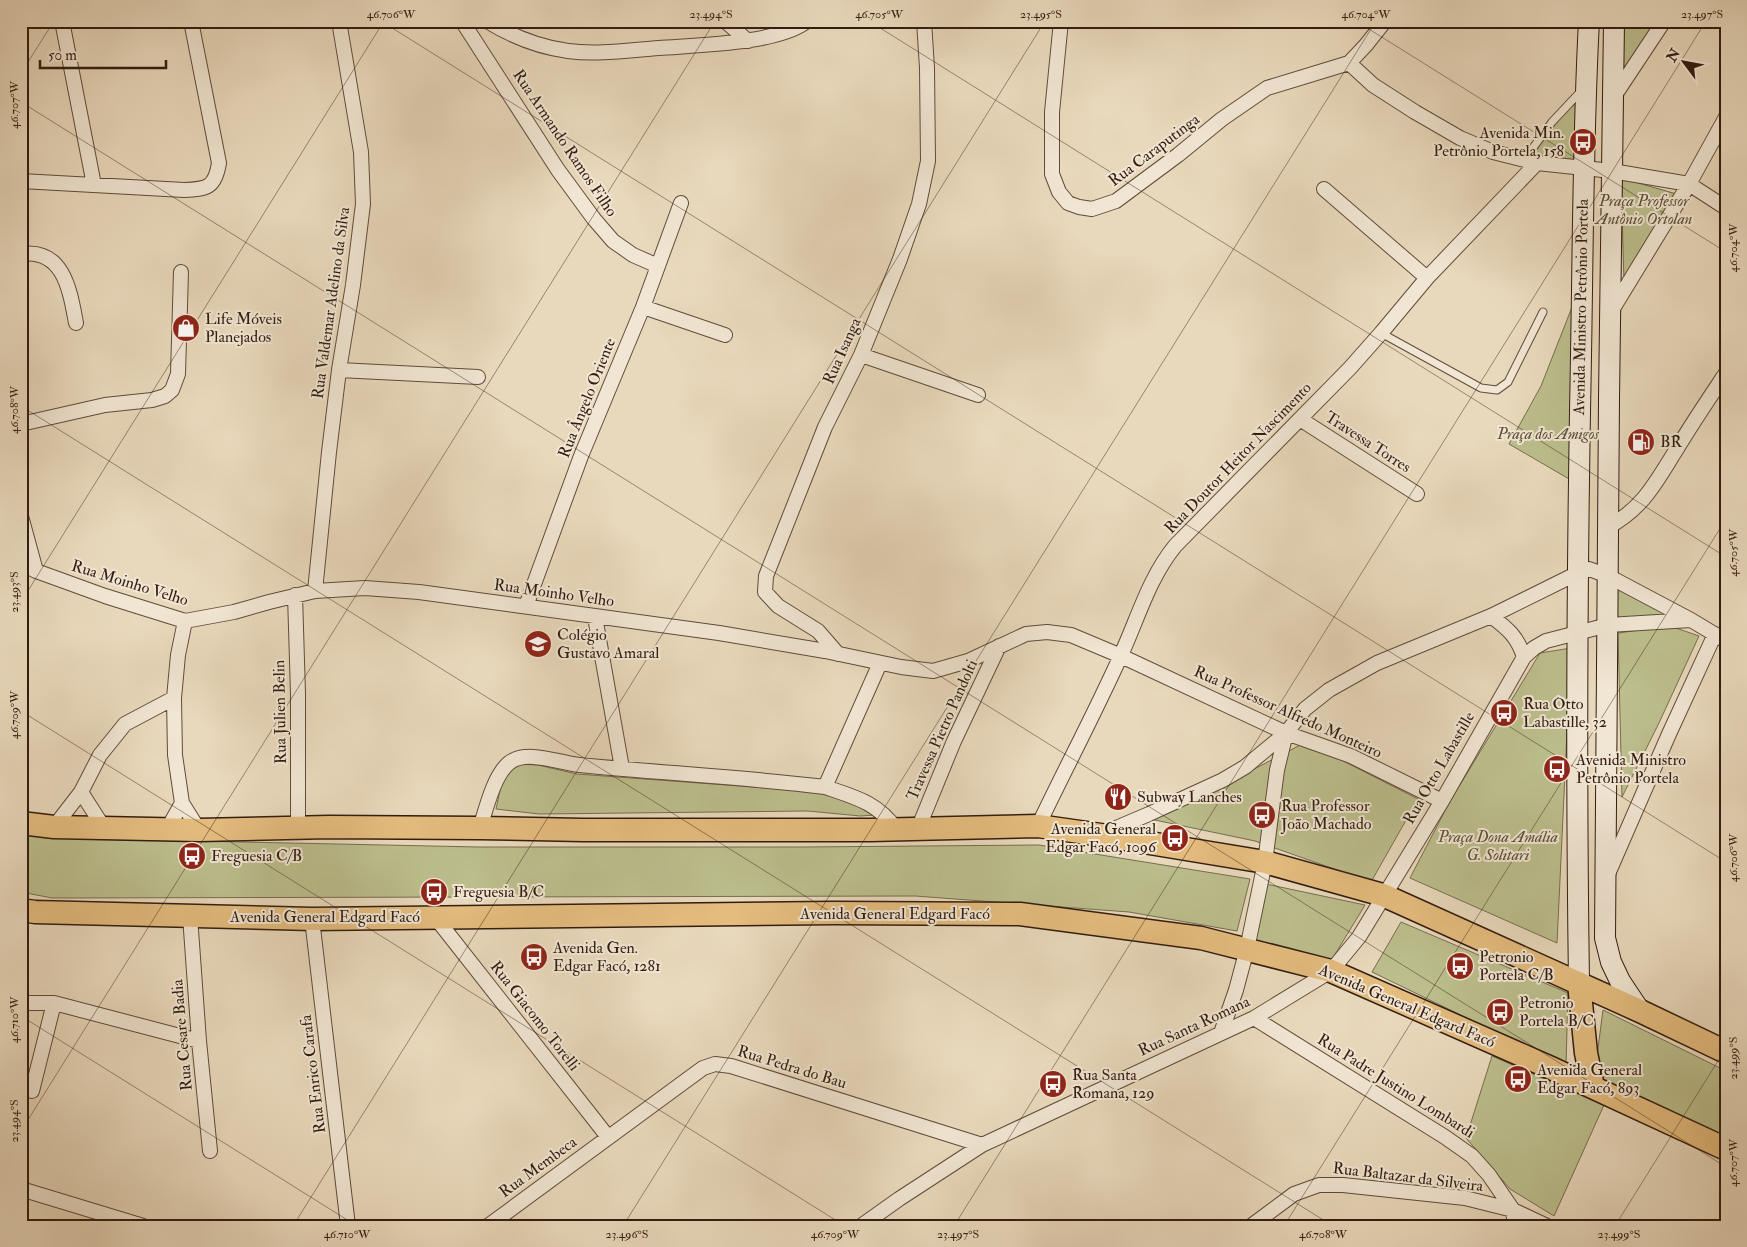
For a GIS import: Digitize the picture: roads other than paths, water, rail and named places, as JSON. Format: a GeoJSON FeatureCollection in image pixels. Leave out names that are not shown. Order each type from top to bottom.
{"type":"FeatureCollection","features":[{"type":"Feature","properties":{"kind":"main road","name":"Avenida Ministro Petrônio Portela"},"geometry":{"type":"LineString","coordinates":[[1579,984],[1576,755],[1579,632],[1578,573],[1583,168],[1588,21]]}},
{"type":"Feature","properties":{"kind":"main road","name":"Avenida Ministro Petrônio Portela"},"geometry":{"type":"LineString","coordinates":[[1614,21],[1605,938],[1611,962],[1620,981],[1640,1011]]}},
{"type":"Feature","properties":{"kind":"main road"},"geometry":{"type":"LineString","coordinates":[[21,823],[167,830],[298,828],[583,830],[918,829],[1038,826],[1265,862],[1384,895],[1726,1052]]}},
{"type":"Feature","properties":{"kind":"main road","name":"Avenida General Edgard Facó"},"geometry":{"type":"LineString","coordinates":[[21,910],[312,919],[1020,914],[1201,938],[1331,971],[1593,1087],[1726,1149]]}},
{"type":"Feature","properties":{"kind":"main road"},"geometry":{"type":"LineString","coordinates":[[1579,984],[1586,1053],[1593,1087]]}},
{"type":"Feature","properties":{"kind":"street"},"geometry":{"type":"LineString","coordinates":[[62,21],[94,185]]}},
{"type":"Feature","properties":{"kind":"street"},"geometry":{"type":"LineString","coordinates":[[21,181],[184,190],[197,190],[209,186],[217,177],[219,163],[191,21]]}},
{"type":"Feature","properties":{"kind":"street","name":"Rua Valdemar Adelino da Silva"},"geometry":{"type":"LineString","coordinates":[[315,591],[340,370],[363,204],[361,152],[339,21]]}},
{"type":"Feature","properties":{"kind":"street","name":"Rua Armando Ramos Filho"},"geometry":{"type":"LineString","coordinates":[[462,21],[558,170],[594,219],[613,241],[633,255],[658,266]]}},
{"type":"Feature","properties":{"kind":"street"},"geometry":{"type":"LineString","coordinates":[[487,21],[533,44],[570,51],[612,51],[748,41],[777,34],[808,21]]}},
{"type":"Feature","properties":{"kind":"street"},"geometry":{"type":"LineString","coordinates":[[725,21],[748,41]]}},
{"type":"Feature","properties":{"kind":"street","name":"Rua Isanga"},"geometry":{"type":"LineString","coordinates":[[838,654],[818,631],[778,606],[766,592],[766,576],[825,428],[861,355],[900,259],[919,204],[928,161],[927,68],[924,21]]}},
{"type":"Feature","properties":{"kind":"street","name":"Rua Caraputinga"},"geometry":{"type":"LineString","coordinates":[[1061,21],[1052,112],[1052,174],[1060,192],[1068,202],[1092,210],[1116,201],[1178,155],[1222,119],[1268,88],[1349,63],[1366,45],[1384,21]]}},
{"type":"Feature","properties":{"kind":"street"},"geometry":{"type":"LineString","coordinates":[[1613,99],[1664,21]]}},
{"type":"Feature","properties":{"kind":"street"},"geometry":{"type":"LineString","coordinates":[[1349,63],[1373,85],[1460,138],[1494,152],[1530,162],[1612,171],[1689,184],[1726,208]]}},
{"type":"Feature","properties":{"kind":"street"},"geometry":{"type":"LineString","coordinates":[[1610,312],[1689,184],[1726,117]]}},
{"type":"Feature","properties":{"kind":"street","name":"Rua Doutor Heitor Nascimento"},"geometry":{"type":"LineString","coordinates":[[1038,826],[1120,656],[1162,563],[1175,546],[1350,368],[1530,162]]}},
{"type":"Feature","properties":{"kind":"street"},"geometry":{"type":"LineString","coordinates":[[1324,189],[1427,278]]}},
{"type":"Feature","properties":{"kind":"street","name":"Rua Ângelo Oriente"},"geometry":{"type":"LineString","coordinates":[[526,606],[581,456],[643,307],[681,204]]}},
{"type":"Feature","properties":{"kind":"street"},"geometry":{"type":"LineString","coordinates":[[21,254],[29,253],[45,256],[57,265],[69,286],[76,323]]}},
{"type":"Feature","properties":{"kind":"street"},"geometry":{"type":"LineString","coordinates":[[21,424],[105,405],[152,400],[166,396],[172,390],[178,374],[181,272]]}},
{"type":"Feature","properties":{"kind":"street"},"geometry":{"type":"LineString","coordinates":[[643,307],[725,336]]}},
{"type":"Feature","properties":{"kind":"street"},"geometry":{"type":"LineString","coordinates":[[861,355],[978,395]]}},
{"type":"Feature","properties":{"kind":"street"},"geometry":{"type":"LineString","coordinates":[[340,370],[478,377]]}},
{"type":"Feature","properties":{"kind":"street"},"geometry":{"type":"LineString","coordinates":[[1608,527],[1630,513],[1653,488],[1726,372]]}},
{"type":"Feature","properties":{"kind":"street","name":"Travessa Torres"},"geometry":{"type":"LineString","coordinates":[[1300,419],[1417,494]]}},
{"type":"Feature","properties":{"kind":"street"},"geometry":{"type":"LineString","coordinates":[[21,516],[36,572]]}},
{"type":"Feature","properties":{"kind":"street","name":"Rua Moinho Velho"},"geometry":{"type":"LineString","coordinates":[[21,563],[36,572],[105,596],[186,620],[234,612],[315,591],[365,588],[419,592],[719,633],[901,667],[933,671],[968,661],[1026,634],[1047,632],[1071,635],[1120,656]]}},
{"type":"Feature","properties":{"kind":"street"},"geometry":{"type":"LineString","coordinates":[[1101,835],[1223,780],[1245,767],[1286,733],[1305,709],[1329,690],[1378,663],[1491,616],[1589,569],[1608,576],[1691,620],[1720,638],[1669,734],[1606,880]]}},
{"type":"Feature","properties":{"kind":"street","name":"Rua Julien Belin"},"geometry":{"type":"LineString","coordinates":[[295,595],[298,694],[298,828]]}},
{"type":"Feature","properties":{"kind":"street"},"geometry":{"type":"LineString","coordinates":[[1491,616],[1514,634],[1524,657]]}},
{"type":"Feature","properties":{"kind":"street"},"geometry":{"type":"LineString","coordinates":[[595,617],[622,768]]}},
{"type":"Feature","properties":{"kind":"street"},"geometry":{"type":"LineString","coordinates":[[186,620],[178,656],[174,698],[176,754],[182,802],[199,830]]}},
{"type":"Feature","properties":{"kind":"street","name":"Rua Otto Labastille"},"geometry":{"type":"LineString","coordinates":[[1331,971],[1359,937],[1442,801],[1524,657],[1546,641],[1608,625],[1691,620]]}},
{"type":"Feature","properties":{"kind":"street","name":"Travessa Pietro Pandolti"},"geometry":{"type":"LineString","coordinates":[[918,829],[954,741],[999,646]]}},
{"type":"Feature","properties":{"kind":"street","name":"Rua Professor Alfredo Monteiro"},"geometry":{"type":"LineString","coordinates":[[1120,656],[1286,733],[1351,756],[1442,801]]}},
{"type":"Feature","properties":{"kind":"street"},"geometry":{"type":"LineString","coordinates":[[825,788],[880,663]]}},
{"type":"Feature","properties":{"kind":"street"},"geometry":{"type":"LineString","coordinates":[[54,826],[82,792],[100,755],[125,724],[174,698]]}},
{"type":"Feature","properties":{"kind":"street"},"geometry":{"type":"LineString","coordinates":[[1221,1033],[1236,990],[1247,949],[1265,862],[1277,770],[1286,733]]}},
{"type":"Feature","properties":{"kind":"street"},"geometry":{"type":"LineString","coordinates":[[480,828],[500,773],[509,762],[520,757],[538,757],[577,764],[825,788],[866,802],[889,820],[896,829]]}},
{"type":"Feature","properties":{"kind":"street"},"geometry":{"type":"LineString","coordinates":[[82,792],[104,828]]}},
{"type":"Feature","properties":{"kind":"street"},"geometry":{"type":"LineString","coordinates":[[167,830],[182,802]]}},
{"type":"Feature","properties":{"kind":"street","name":"Rua Cesare Badia"},"geometry":{"type":"LineString","coordinates":[[190,916],[199,1041],[210,1151]]}},
{"type":"Feature","properties":{"kind":"street","name":"Rua Giacomo Torelli"},"geometry":{"type":"LineString","coordinates":[[435,917],[608,1137]]}},
{"type":"Feature","properties":{"kind":"street","name":"Rua Enrico Carafa"},"geometry":{"type":"LineString","coordinates":[[312,919],[348,1226]]}},
{"type":"Feature","properties":{"kind":"street","name":"Rua Santa Romana"},"geometry":{"type":"LineString","coordinates":[[861,1226],[982,1145],[1254,1018],[1331,971]]}},
{"type":"Feature","properties":{"kind":"street"},"geometry":{"type":"LineString","coordinates":[[32,1091],[54,1003]]}},
{"type":"Feature","properties":{"kind":"street"},"geometry":{"type":"LineString","coordinates":[[21,1004],[54,1003],[199,1041]]}},
{"type":"Feature","properties":{"kind":"street","name":"Rua Padre Justino Lombardi"},"geometry":{"type":"LineString","coordinates":[[1254,1018],[1445,1137],[1472,1156],[1490,1175],[1513,1210],[1514,1226]]}},
{"type":"Feature","properties":{"kind":"street","name":"Rua Pedra do Bau"},"geometry":{"type":"LineString","coordinates":[[608,1137],[703,1068],[715,1064],[731,1066],[982,1145]]}},
{"type":"Feature","properties":{"kind":"street","name":"Rua Membeca"},"geometry":{"type":"LineString","coordinates":[[488,1226],[608,1137]]}},
{"type":"Feature","properties":{"kind":"street","name":"Rua Baltazar da Silveira"},"geometry":{"type":"LineString","coordinates":[[1251,1226],[1294,1194],[1319,1185],[1343,1185],[1465,1198],[1513,1210],[1547,1226]]}},
{"type":"Feature","properties":{"kind":"street"},"geometry":{"type":"LineString","coordinates":[[21,1189],[143,1226]]}},
{"type":"Feature","properties":{"kind":"lane"},"geometry":{"type":"LineString","coordinates":[[1530,162],[1552,122],[1585,87]]}},
{"type":"Feature","properties":{"kind":"lane"},"geometry":{"type":"LineString","coordinates":[[1381,333],[1481,388],[1497,390],[1508,382],[1543,312]]}},
{"type":"Feature","properties":{"kind":"place","name":"Avenida Min. Petrônio Portela, 158"},"geometry":{"type":"Point","coordinates":[1583,142]}},
{"type":"Feature","properties":{"kind":"place","name":"Life Móveis Planejados"},"geometry":{"type":"Point","coordinates":[186,328]}},
{"type":"Feature","properties":{"kind":"place","name":"BR"},"geometry":{"type":"Point","coordinates":[1641,442]}},
{"type":"Feature","properties":{"kind":"place","name":"Colégio Gustavo Amaral"},"geometry":{"type":"Point","coordinates":[538,644]}},
{"type":"Feature","properties":{"kind":"place","name":"Rua Otto Labastille, 32"},"geometry":{"type":"Point","coordinates":[1504,713]}},
{"type":"Feature","properties":{"kind":"place","name":"Avenida Ministro Petrônio Portela"},"geometry":{"type":"Point","coordinates":[1557,769]}},
{"type":"Feature","properties":{"kind":"place","name":"Subway Lanches"},"geometry":{"type":"Point","coordinates":[1118,797]}},
{"type":"Feature","properties":{"kind":"place","name":"Rua Professor João Machado"},"geometry":{"type":"Point","coordinates":[1262,815]}},
{"type":"Feature","properties":{"kind":"place","name":"Avenida General Edgar Facó, 1096"},"geometry":{"type":"Point","coordinates":[1175,838]}},
{"type":"Feature","properties":{"kind":"place","name":"Freguesia C/B"},"geometry":{"type":"Point","coordinates":[192,856]}},
{"type":"Feature","properties":{"kind":"place","name":"Freguesia B/C"},"geometry":{"type":"Point","coordinates":[434,892]}},
{"type":"Feature","properties":{"kind":"place","name":"Avenida Gen. Edgar Facó, 1281"},"geometry":{"type":"Point","coordinates":[534,957]}},
{"type":"Feature","properties":{"kind":"place","name":"Petronio Portela C/B"},"geometry":{"type":"Point","coordinates":[1460,966]}},
{"type":"Feature","properties":{"kind":"place","name":"Petronio Portela B/C"},"geometry":{"type":"Point","coordinates":[1500,1012]}},
{"type":"Feature","properties":{"kind":"place","name":"Avenida General Edgar Facó, 893"},"geometry":{"type":"Point","coordinates":[1518,1079]}},
{"type":"Feature","properties":{"kind":"place","name":"Rua Santa Romana, 129"},"geometry":{"type":"Point","coordinates":[1053,1084]}},
{"type":"Feature","properties":{"kind":"park label","name":"Praça Professor Antônio Ortolan"},"geometry":{"type":"Point","coordinates":[1644,210]}},
{"type":"Feature","properties":{"kind":"park label","name":"Praça dos Amigos"},"geometry":{"type":"Point","coordinates":[1548,434]}},
{"type":"Feature","properties":{"kind":"park label","name":"Praça Dona Amália G. Solitari"},"geometry":{"type":"Point","coordinates":[1498,846]}}]}
